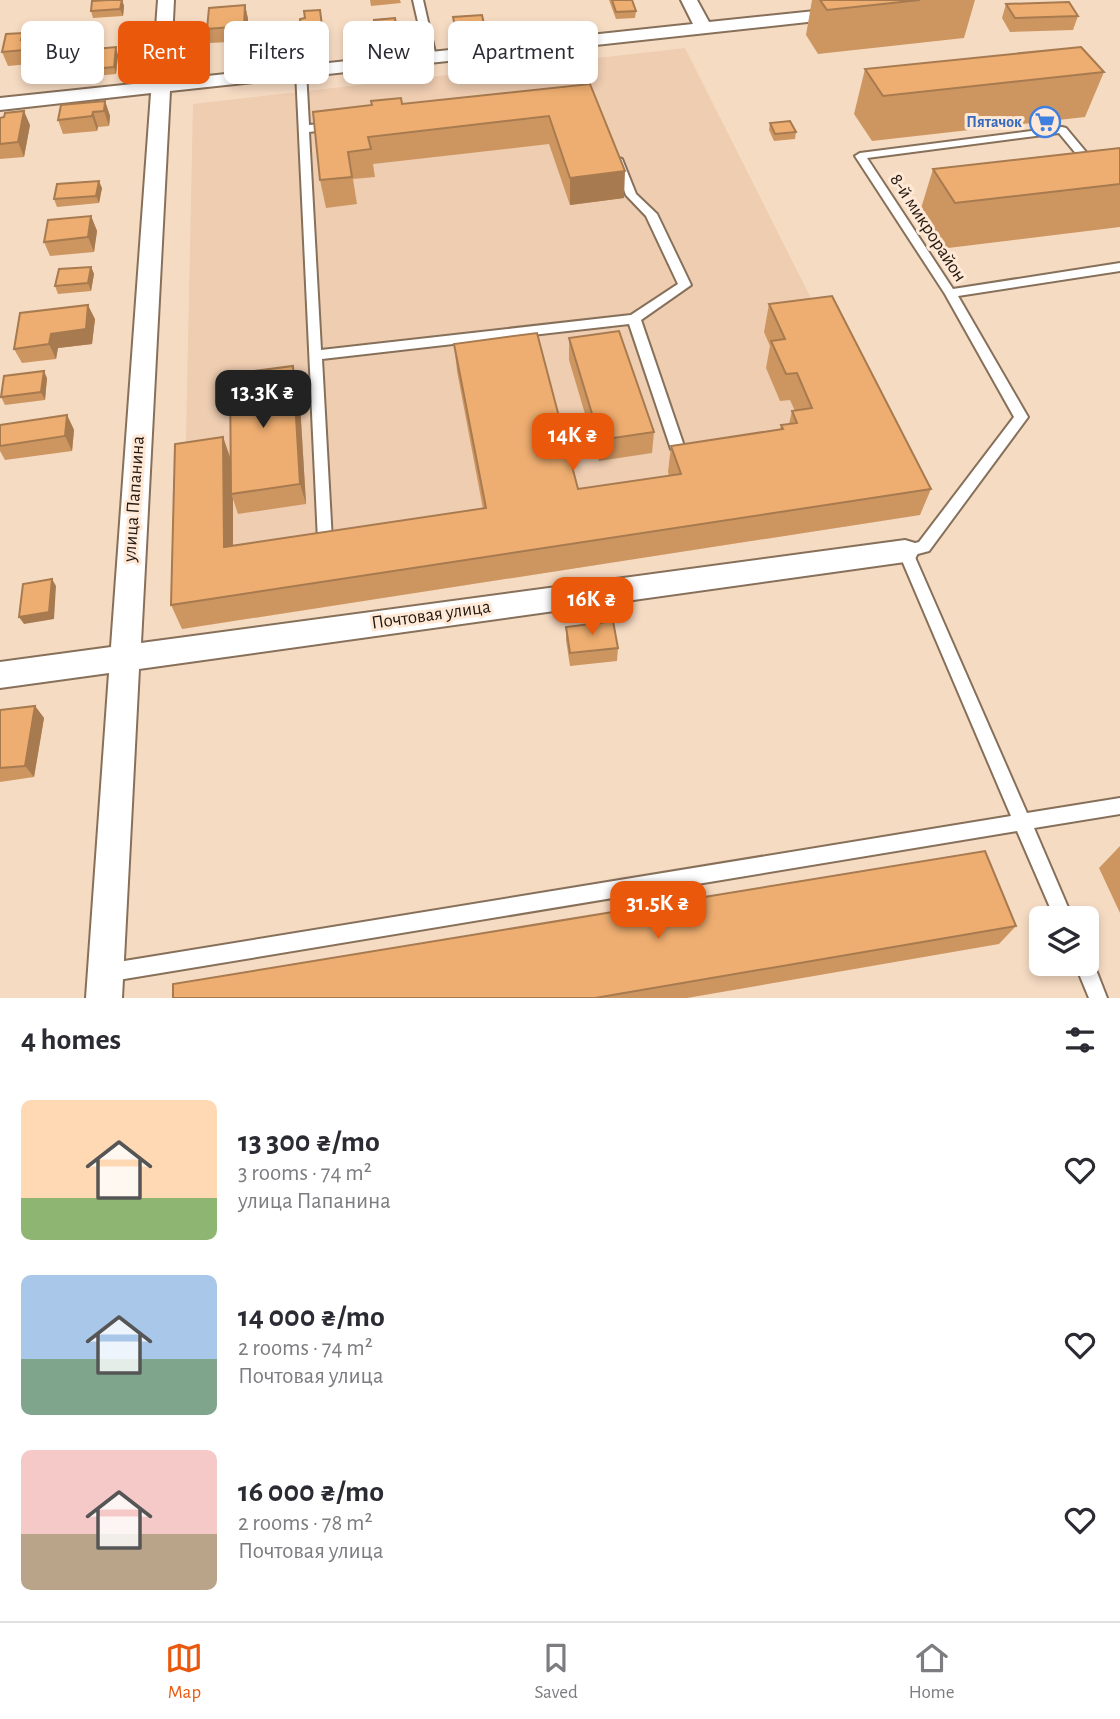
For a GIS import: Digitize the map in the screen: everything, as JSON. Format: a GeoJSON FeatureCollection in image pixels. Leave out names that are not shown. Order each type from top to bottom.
{"type":"FeatureCollection","features":[{"type":"Feature","properties":{"kind":"street","name":"улица Папанина"},"geometry":{"type":"LineString","coordinates":[[105,986],[166,0]]}},
{"type":"Feature","properties":{"kind":"street"},"geometry":{"type":"LineString","coordinates":[[689,0],[704,29]]}},
{"type":"Feature","properties":{"kind":"street"},"geometry":{"type":"LineString","coordinates":[[434,57],[866,11]]}},
{"type":"Feature","properties":{"kind":"street"},"geometry":{"type":"LineString","coordinates":[[0,104],[224,80]]}},
{"type":"Feature","properties":{"kind":"street","name":"Почтовая улица"},"geometry":{"type":"LineString","coordinates":[[0,675],[905,551]]}},
{"type":"Feature","properties":{"kind":"lane"},"geometry":{"type":"LineString","coordinates":[[418,0],[423,21]]}},
{"type":"Feature","properties":{"kind":"lane"},"geometry":{"type":"LineString","coordinates":[[302,84],[325,541]]}},
{"type":"Feature","properties":{"kind":"lane"},"geometry":{"type":"LineString","coordinates":[[304,129],[346,125]]}},
{"type":"Feature","properties":{"kind":"lane","name":"8-й микрорайон"},"geometry":{"type":"LineString","coordinates":[[905,551],[924,547],[1021,418],[950,293],[860,156],[1062,130],[1103,179]]}},
{"type":"Feature","properties":{"kind":"lane"},"geometry":{"type":"LineString","coordinates":[[315,355],[634,319],[684,285],[651,214],[631,195],[613,148]]}},
{"type":"Feature","properties":{"kind":"lane"},"geometry":{"type":"LineString","coordinates":[[950,293],[1120,267]]}},
{"type":"Feature","properties":{"kind":"lane"},"geometry":{"type":"LineString","coordinates":[[634,319],[678,449]]}},
{"type":"Feature","properties":{"kind":"lane"},"geometry":{"type":"LineString","coordinates":[[905,551],[1058,906]]}},
{"type":"Feature","properties":{"kind":"lane"},"geometry":{"type":"LineString","coordinates":[[105,986],[1120,806]]}},
{"type":"Feature","properties":{"kind":"lane"},"geometry":{"type":"LineString","coordinates":[[1089,976],[1098,998]]}},
{"type":"Feature","properties":{"kind":"shaded area"},"geometry":{"type":"Polygon","coordinates":[[[685,48],[920,515],[182,629],[193,104],[369,84],[434,84],[434,77],[448,75],[448,84],[598,84],[598,58],[685,48]]]}},
{"type":"Feature","properties":{"kind":"building"},"geometry":{"type":"Polygon","coordinates":[[[122,0],[120,9],[91,11],[92,1],[122,0]]]}},
{"type":"Feature","properties":{"kind":"building"},"geometry":{"type":"Polygon","coordinates":[[[612,0],[632,0],[636,11],[616,12],[612,0]]]}},
{"type":"Feature","properties":{"kind":"building"},"geometry":{"type":"Polygon","coordinates":[[[820,0],[920,0],[827,10],[820,0]]]}},
{"type":"Feature","properties":{"kind":"building"},"geometry":{"type":"Polygon","coordinates":[[[1069,2],[1078,16],[1015,18],[1006,4],[1069,2]]]}},
{"type":"Feature","properties":{"kind":"building"},"geometry":{"type":"Polygon","coordinates":[[[245,5],[244,21],[224,21],[224,28],[210,29],[209,8],[245,5]]]}},
{"type":"Feature","properties":{"kind":"building"},"geometry":{"type":"Polygon","coordinates":[[[320,10],[321,21],[300,21],[305,18],[304,11],[320,10]]]}},
{"type":"Feature","properties":{"kind":"building"},"geometry":{"type":"Polygon","coordinates":[[[482,15],[483,21],[454,21],[453,17],[482,15]]]}},
{"type":"Feature","properties":{"kind":"building"},"geometry":{"type":"Polygon","coordinates":[[[395,18],[396,21],[374,21],[395,18]]]}},
{"type":"Feature","properties":{"kind":"building"},"geometry":{"type":"Polygon","coordinates":[[[21,33],[21,50],[2,52],[6,34],[21,33]]]}},
{"type":"Feature","properties":{"kind":"building"},"geometry":{"type":"Polygon","coordinates":[[[116,47],[114,67],[104,68],[104,48],[116,47]]]}},
{"type":"Feature","properties":{"kind":"building"},"geometry":{"type":"Polygon","coordinates":[[[1081,47],[1104,72],[883,96],[865,69],[1081,47]]]}},
{"type":"Feature","properties":{"kind":"building"},"geometry":{"type":"Polygon","coordinates":[[[590,84],[625,171],[570,178],[549,116],[368,137],[371,149],[348,152],[352,177],[320,180],[313,112],[372,105],[371,101],[401,98],[402,104],[590,84]]]}},
{"type":"Feature","properties":{"kind":"building"},"geometry":{"type":"Polygon","coordinates":[[[105,101],[104,111],[93,112],[92,116],[58,120],[61,105],[105,101]]]}},
{"type":"Feature","properties":{"kind":"building"},"geometry":{"type":"Polygon","coordinates":[[[24,111],[18,142],[0,144],[0,118],[4,117],[5,113],[24,111]]]}},
{"type":"Feature","properties":{"kind":"building"},"geometry":{"type":"Polygon","coordinates":[[[790,121],[796,132],[775,134],[770,123],[790,121]]]}},
{"type":"Feature","properties":{"kind":"building"},"geometry":{"type":"Polygon","coordinates":[[[1120,148],[1120,184],[955,203],[933,169],[1120,148]]]}},
{"type":"Feature","properties":{"kind":"building"},"geometry":{"type":"Polygon","coordinates":[[[99,181],[96,196],[54,199],[57,184],[99,181]]]}},
{"type":"Feature","properties":{"kind":"building"},"geometry":{"type":"Polygon","coordinates":[[[91,216],[88,237],[44,242],[48,220],[91,216]]]}},
{"type":"Feature","properties":{"kind":"building"},"geometry":{"type":"Polygon","coordinates":[[[91,267],[88,283],[55,286],[59,269],[91,267]]]}},
{"type":"Feature","properties":{"kind":"building"},"geometry":{"type":"Polygon","coordinates":[[[832,296],[931,489],[171,605],[175,444],[223,437],[224,547],[486,508],[454,344],[537,333],[578,489],[681,474],[671,446],[783,429],[781,425],[797,423],[792,411],[812,408],[797,373],[786,374],[771,341],[785,339],[769,304],[832,296]]]}},
{"type":"Feature","properties":{"kind":"building"},"geometry":{"type":"Polygon","coordinates":[[[88,305],[86,329],[51,334],[49,344],[14,349],[20,313],[88,305]]]}},
{"type":"Feature","properties":{"kind":"building"},"geometry":{"type":"Polygon","coordinates":[[[619,331],[654,432],[600,440],[569,338],[619,331]]]}},
{"type":"Feature","properties":{"kind":"building"},"geometry":{"type":"Polygon","coordinates":[[[293,366],[300,484],[231,494],[230,374],[293,366]]]}},
{"type":"Feature","properties":{"kind":"building"},"geometry":{"type":"Polygon","coordinates":[[[44,371],[41,392],[1,397],[4,376],[44,371]]]}},
{"type":"Feature","properties":{"kind":"building"},"geometry":{"type":"Polygon","coordinates":[[[67,415],[65,436],[0,446],[0,425],[67,415]]]}},
{"type":"Feature","properties":{"kind":"building"},"geometry":{"type":"Polygon","coordinates":[[[52,579],[49,612],[19,617],[23,584],[52,579]]]}},
{"type":"Feature","properties":{"kind":"building"},"geometry":{"type":"Polygon","coordinates":[[[613,621],[618,648],[570,653],[566,627],[613,621]]]}},
{"type":"Feature","properties":{"kind":"building"},"geometry":{"type":"Polygon","coordinates":[[[35,706],[25,766],[0,768],[0,710],[35,706]]]}},
{"type":"Feature","properties":{"kind":"building"},"geometry":{"type":"Polygon","coordinates":[[[985,851],[1016,926],[595,998],[173,998],[173,984],[985,851]]]}},
{"type":"Feature","properties":{"kind":"place","name":"Пятачок"},"geometry":{"type":"Point","coordinates":[1045,122]}}]}
